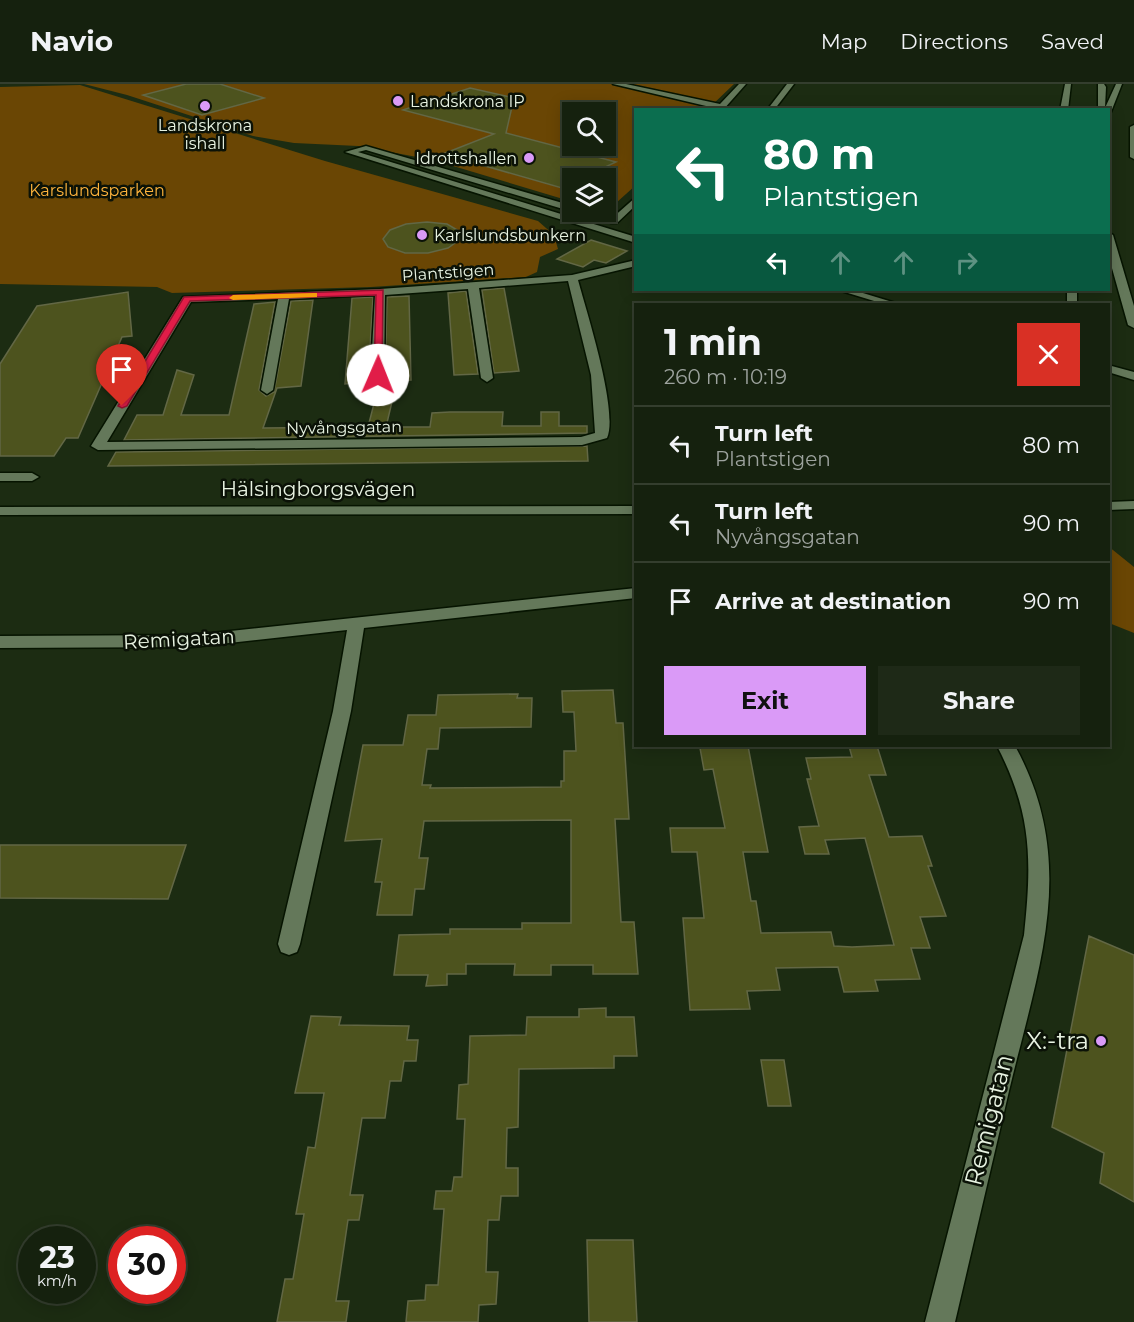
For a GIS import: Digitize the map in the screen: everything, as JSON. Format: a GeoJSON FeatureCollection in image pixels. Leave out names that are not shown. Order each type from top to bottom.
{"type":"FeatureCollection","features":[{"type":"Feature","properties":{"kind":"street"},"geometry":{"type":"LineString","coordinates":[[616,84],[719,108],[743,84]]}},
{"type":"Feature","properties":{"kind":"street"},"geometry":{"type":"LineString","coordinates":[[772,108],[791,84]]}},
{"type":"Feature","properties":{"kind":"street"},"geometry":{"type":"LineString","coordinates":[[1064,108],[1068,84]]}},
{"type":"Feature","properties":{"kind":"street"},"geometry":{"type":"LineString","coordinates":[[1101,84],[1103,90],[1100,102],[1102,108]]}},
{"type":"Feature","properties":{"kind":"street"},"geometry":{"type":"LineString","coordinates":[[1109,108],[1119,84]]}},
{"type":"Feature","properties":{"kind":"street"},"geometry":{"type":"LineString","coordinates":[[1134,127],[1134,157]]}},
{"type":"Feature","properties":{"kind":"street"},"geometry":{"type":"LineString","coordinates":[[389,144],[349,152],[562,217]]}},
{"type":"Feature","properties":{"kind":"street"},"geometry":{"type":"LineString","coordinates":[[366,148],[562,206]]}},
{"type":"Feature","properties":{"kind":"street"},"geometry":{"type":"LineString","coordinates":[[406,159],[413,156],[415,152]]}},
{"type":"Feature","properties":{"kind":"street"},"geometry":{"type":"LineString","coordinates":[[625,225],[610,220],[634,202]]}},
{"type":"Feature","properties":{"kind":"street"},"geometry":{"type":"LineString","coordinates":[[577,222],[634,239]]}},
{"type":"Feature","properties":{"kind":"street"},"geometry":{"type":"LineString","coordinates":[[1110,242],[1134,325]]}},
{"type":"Feature","properties":{"kind":"street","name":"Plantstigen"},"geometry":{"type":"LineString","coordinates":[[187,299],[380,292],[572,278],[634,262]]}},
{"type":"Feature","properties":{"kind":"street","name":"Nyvångsgatan"},"geometry":{"type":"LineString","coordinates":[[187,299],[98,446],[582,441],[595,439],[602,435],[603,421],[597,369],[572,278]]}},
{"type":"Feature","properties":{"kind":"street"},"geometry":{"type":"LineString","coordinates":[[473,286],[487,378]]}},
{"type":"Feature","properties":{"kind":"street"},"geometry":{"type":"LineString","coordinates":[[845,291],[870,302]]}},
{"type":"Feature","properties":{"kind":"street"},"geometry":{"type":"LineString","coordinates":[[376,386],[380,292]]}},
{"type":"Feature","properties":{"kind":"street"},"geometry":{"type":"LineString","coordinates":[[267,390],[284,296]]}},
{"type":"Feature","properties":{"kind":"street"},"geometry":{"type":"LineString","coordinates":[[1110,369],[1134,376]]}},
{"type":"Feature","properties":{"kind":"street"},"geometry":{"type":"LineString","coordinates":[[0,477],[32,477]]}},
{"type":"Feature","properties":{"kind":"street"},"geometry":{"type":"LineString","coordinates":[[1110,506],[1134,505]]}},
{"type":"Feature","properties":{"kind":"street","name":"Hälsingborgsvägen"},"geometry":{"type":"LineString","coordinates":[[0,511],[634,510]]}},
{"type":"Feature","properties":{"kind":"street","name":"Remigatan"},"geometry":{"type":"LineString","coordinates":[[0,642],[193,641],[634,593]]}},
{"type":"Feature","properties":{"kind":"street"},"geometry":{"type":"LineString","coordinates":[[289,944],[342,711],[357,624]]}},
{"type":"Feature","properties":{"kind":"street","name":"Remigatan"},"geometry":{"type":"LineString","coordinates":[[940,1322],[1035,935],[1040,892],[1040,850],[1035,817],[1025,783],[1007,747]]}},
{"type":"Feature","properties":{"kind":"green space"},"geometry":{"type":"Polygon","coordinates":[[[84,84],[734,84],[709,108],[634,108],[634,187],[616,203],[616,168],[562,168],[562,199],[433,160],[358,146],[294,143],[253,136],[127,95],[84,84]]]}},
{"type":"Feature","properties":{"kind":"green space","name":"Karslundsparken"},"geometry":{"type":"Polygon","coordinates":[[[80,85],[325,161],[538,221],[554,235],[558,249],[540,257],[537,272],[526,277],[371,287],[172,293],[157,287],[0,284],[0,87],[80,85]]]}},
{"type":"Feature","properties":{"kind":"green space"},"geometry":{"type":"Polygon","coordinates":[[[1110,548],[1134,567],[1134,633],[1110,623],[1110,548]]]}},
{"type":"Feature","properties":{"kind":"building","name":"Landskrona ishall"},"geometry":{"type":"Polygon","coordinates":[[[186,84],[220,84],[264,98],[202,115],[143,95],[186,84]]]}},
{"type":"Feature","properties":{"kind":"building"},"geometry":{"type":"Polygon","coordinates":[[[470,88],[514,98],[506,133],[562,148],[562,156],[593,156],[616,162],[603,168],[562,168],[562,188],[443,154],[494,134],[403,110],[470,88]]]}},
{"type":"Feature","properties":{"kind":"building","name":"Karlslundsbunkern"},"geometry":{"type":"Polygon","coordinates":[[[427,222],[447,224],[466,235],[448,248],[428,253],[405,253],[388,247],[383,239],[390,230],[406,224],[427,222]]]}},
{"type":"Feature","properties":{"kind":"building"},"geometry":{"type":"Polygon","coordinates":[[[591,240],[627,251],[606,263],[594,260],[583,267],[557,259],[591,240]]]}},
{"type":"Feature","properties":{"kind":"building"},"geometry":{"type":"Polygon","coordinates":[[[504,288],[519,371],[494,373],[482,290],[504,288]]]}},
{"type":"Feature","properties":{"kind":"building"},"geometry":{"type":"Polygon","coordinates":[[[466,291],[478,374],[454,375],[448,293],[466,291]]]}},
{"type":"Feature","properties":{"kind":"building"},"geometry":{"type":"Polygon","coordinates":[[[128,292],[132,336],[122,337],[78,438],[66,438],[54,456],[0,456],[0,364],[37,306],[128,292]]]}},
{"type":"Feature","properties":{"kind":"building"},"geometry":{"type":"Polygon","coordinates":[[[409,296],[411,380],[385,381],[387,297],[409,296]]]}},
{"type":"Feature","properties":{"kind":"building"},"geometry":{"type":"Polygon","coordinates":[[[373,297],[368,382],[345,384],[352,298],[373,297]]]}},
{"type":"Feature","properties":{"kind":"building"},"geometry":{"type":"Polygon","coordinates":[[[313,300],[301,386],[277,388],[263,428],[368,427],[377,392],[384,387],[395,389],[386,427],[430,427],[432,413],[450,412],[503,412],[502,426],[541,426],[541,412],[559,412],[559,426],[587,426],[587,433],[124,440],[137,415],[163,415],[177,370],[194,375],[181,415],[229,415],[254,304],[275,302],[259,390],[266,396],[274,392],[291,301],[313,300]]]}},
{"type":"Feature","properties":{"kind":"building"},"geometry":{"type":"Polygon","coordinates":[[[587,446],[588,461],[108,466],[116,452],[587,446]]]}},
{"type":"Feature","properties":{"kind":"building"},"geometry":{"type":"Polygon","coordinates":[[[613,690],[616,723],[623,723],[629,819],[615,819],[621,922],[634,922],[638,974],[593,974],[593,965],[551,965],[551,975],[514,975],[515,964],[466,964],[466,974],[447,974],[447,985],[426,986],[428,975],[394,975],[399,935],[450,934],[450,929],[522,929],[522,923],[571,923],[571,820],[424,821],[419,858],[428,858],[424,889],[415,889],[412,915],[377,915],[382,882],[375,882],[382,839],[345,841],[363,745],[403,745],[408,715],[436,715],[438,695],[518,694],[517,698],[532,698],[531,727],[440,728],[438,749],[427,749],[422,785],[431,785],[430,788],[561,787],[561,781],[564,781],[564,751],[576,751],[574,712],[563,712],[562,691],[613,690]]]}},
{"type":"Feature","properties":{"kind":"building"},"geometry":{"type":"Polygon","coordinates":[[[748,747],[768,852],[743,852],[751,901],[756,901],[761,933],[831,932],[834,946],[852,947],[894,945],[865,838],[825,840],[829,854],[805,854],[799,827],[819,826],[807,779],[811,779],[806,758],[852,757],[849,747],[877,747],[886,775],[869,775],[889,837],[922,836],[932,866],[928,866],[946,916],[920,917],[930,948],[911,948],[920,979],[875,980],[878,991],[844,992],[838,967],[776,968],[780,990],[747,991],[750,1009],[690,1010],[683,918],[704,918],[697,852],[672,852],[670,828],[725,828],[713,769],[704,770],[700,748],[748,747]]]}},
{"type":"Feature","properties":{"kind":"building"},"geometry":{"type":"Polygon","coordinates":[[[0,845],[186,845],[168,899],[0,898],[0,845]]]}},
{"type":"Feature","properties":{"kind":"building","name":"X:-tra"},"geometry":{"type":"Polygon","coordinates":[[[1089,936],[1134,955],[1134,1202],[1100,1183],[1104,1153],[1052,1127],[1089,936]]]}},
{"type":"Feature","properties":{"kind":"building"},"geometry":{"type":"Polygon","coordinates":[[[606,1008],[606,1017],[634,1017],[637,1056],[614,1056],[614,1068],[519,1069],[518,1127],[507,1128],[506,1168],[518,1168],[518,1196],[501,1196],[499,1220],[488,1220],[486,1272],[498,1272],[496,1304],[479,1305],[478,1322],[406,1322],[408,1301],[425,1300],[426,1285],[438,1285],[444,1209],[434,1209],[436,1191],[452,1191],[454,1177],[462,1177],[465,1119],[457,1119],[459,1085],[468,1084],[470,1036],[526,1035],[527,1017],[579,1017],[579,1009],[606,1008]]]}},
{"type":"Feature","properties":{"kind":"building"},"geometry":{"type":"Polygon","coordinates":[[[311,1016],[341,1017],[339,1025],[409,1026],[407,1040],[418,1040],[416,1061],[404,1061],[401,1081],[390,1081],[385,1118],[362,1118],[350,1195],[363,1195],[359,1220],[348,1220],[336,1301],[349,1301],[346,1322],[277,1322],[285,1279],[293,1279],[304,1214],[296,1214],[308,1147],[315,1148],[324,1093],[295,1093],[311,1016]]]}},
{"type":"Feature","properties":{"kind":"building"},"geometry":{"type":"Polygon","coordinates":[[[761,1060],[784,1060],[791,1106],[768,1106],[761,1060]]]}},
{"type":"Feature","properties":{"kind":"building"},"geometry":{"type":"Polygon","coordinates":[[[587,1240],[633,1240],[637,1322],[589,1322],[587,1240]]]}},
{"type":"Feature","properties":{"kind":"slow traffic"},"geometry":{"type":"LineString","coordinates":[[233,298],[314,295]]}},
{"type":"Feature","properties":{"kind":"place","name":"Landskrona IP"},"geometry":{"type":"Point","coordinates":[398,101]}},
{"type":"Feature","properties":{"kind":"place","name":"Landskrona ishall"},"geometry":{"type":"Point","coordinates":[205,106]}},
{"type":"Feature","properties":{"kind":"place","name":"Idrottshallen"},"geometry":{"type":"Point","coordinates":[529,158]}},
{"type":"Feature","properties":{"kind":"place","name":"Karlslundsbunkern"},"geometry":{"type":"Point","coordinates":[422,235]}},
{"type":"Feature","properties":{"kind":"place","name":"X:-tra"},"geometry":{"type":"Point","coordinates":[1101,1041]}},
{"type":"Feature","properties":{"kind":"route"},"geometry":{"type":"LineString","coordinates":[[122,406],[187,299],[380,292],[378,375]]}}]}
